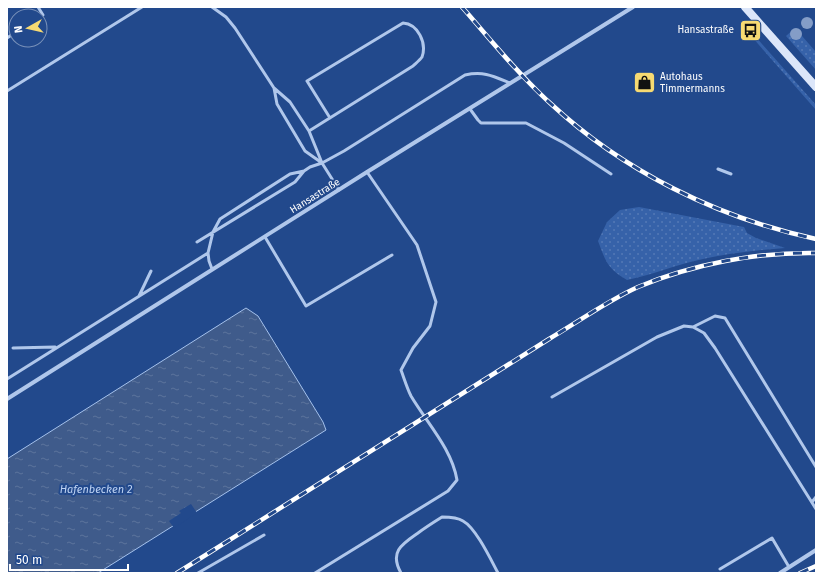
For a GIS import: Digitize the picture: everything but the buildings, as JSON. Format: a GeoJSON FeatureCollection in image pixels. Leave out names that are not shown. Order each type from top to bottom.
{"type":"FeatureCollection","features":[{"type":"Feature","properties":{"kind":"main road"},"geometry":{"type":"LineString","coordinates":[[745,7],[816,87]]}},
{"type":"Feature","properties":{"kind":"street","name":"Hansastraße"},"geometry":{"type":"LineString","coordinates":[[7,399],[212,269],[633,7]]}},
{"type":"Feature","properties":{"kind":"street"},"geometry":{"type":"LineString","coordinates":[[780,573],[816,550]]}},
{"type":"Feature","properties":{"kind":"lane"},"geometry":{"type":"LineString","coordinates":[[7,91],[142,7]]}},
{"type":"Feature","properties":{"kind":"lane"},"geometry":{"type":"LineString","coordinates":[[212,7],[226,17],[235,28],[274,88],[290,102],[309,132],[322,164],[339,190]]}},
{"type":"Feature","properties":{"kind":"lane"},"geometry":{"type":"LineString","coordinates":[[309,132],[413,66],[422,58],[423,44],[415,27],[403,22],[307,81],[330,118]]}},
{"type":"Feature","properties":{"kind":"lane"},"geometry":{"type":"LineString","coordinates":[[197,242],[295,182],[304,171],[310,167],[322,164],[466,75],[476,73],[487,74],[510,83]]}},
{"type":"Feature","properties":{"kind":"lane"},"geometry":{"type":"LineString","coordinates":[[274,88],[277,104],[305,151],[322,164]]}},
{"type":"Feature","properties":{"kind":"lane"},"geometry":{"type":"LineString","coordinates":[[470,109],[481,123],[526,123],[564,143],[611,174]]}},
{"type":"Feature","properties":{"kind":"lane"},"geometry":{"type":"LineString","coordinates":[[718,169],[731,174]]}},
{"type":"Feature","properties":{"kind":"lane"},"geometry":{"type":"LineString","coordinates":[[212,269],[208,253],[213,232],[220,219],[290,174],[304,171]]}},
{"type":"Feature","properties":{"kind":"lane"},"geometry":{"type":"LineString","coordinates":[[316,573],[448,491],[457,480],[455,467],[435,432],[410,394],[401,370],[413,348],[430,326],[436,302],[417,245],[367,172]]}},
{"type":"Feature","properties":{"kind":"lane"},"geometry":{"type":"LineString","coordinates":[[265,237],[306,306],[392,256]]}},
{"type":"Feature","properties":{"kind":"lane"},"geometry":{"type":"LineString","coordinates":[[7,378],[208,253]]}},
{"type":"Feature","properties":{"kind":"lane"},"geometry":{"type":"LineString","coordinates":[[138,296],[151,271]]}},
{"type":"Feature","properties":{"kind":"lane"},"geometry":{"type":"LineString","coordinates":[[693,327],[716,316],[725,318],[816,467]]}},
{"type":"Feature","properties":{"kind":"lane"},"geometry":{"type":"LineString","coordinates":[[552,397],[657,337],[684,326],[693,327],[704,333],[715,348],[816,509]]}},
{"type":"Feature","properties":{"kind":"lane"},"geometry":{"type":"LineString","coordinates":[[13,348],[56,347]]}},
{"type":"Feature","properties":{"kind":"lane"},"geometry":{"type":"LineString","coordinates":[[812,502],[816,497]]}},
{"type":"Feature","properties":{"kind":"lane"},"geometry":{"type":"LineString","coordinates":[[401,573],[397,566],[397,552],[403,543],[442,517],[450,517],[465,521],[473,530],[498,573]]}},
{"type":"Feature","properties":{"kind":"lane"},"geometry":{"type":"LineString","coordinates":[[198,573],[264,535]]}},
{"type":"Feature","properties":{"kind":"lane"},"geometry":{"type":"LineString","coordinates":[[720,569],[772,538],[789,567]]}},
{"type":"Feature","properties":{"kind":"shaded area"},"geometry":{"type":"Polygon","coordinates":[[[795,28],[816,52],[816,70],[786,36],[795,28]]]}},
{"type":"Feature","properties":{"kind":"shaded area"},"geometry":{"type":"Polygon","coordinates":[[[754,35],[816,105],[816,110],[752,37],[754,35]]]}},
{"type":"Feature","properties":{"kind":"shaded area"},"geometry":{"type":"Polygon","coordinates":[[[639,207],[744,227],[747,233],[756,238],[785,248],[744,252],[693,261],[627,280],[615,272],[608,264],[598,241],[607,222],[620,210],[639,207]]]}},
{"type":"Feature","properties":{"kind":"water","name":"Hafenbecken 2"},"geometry":{"type":"Polygon","coordinates":[[[246,308],[258,316],[323,422],[326,430],[98,573],[7,573],[7,459],[246,308]]]}},
{"type":"Feature","properties":{"kind":"pier"},"geometry":{"type":"Polygon","coordinates":[[[191,504],[197,513],[174,528],[169,521],[181,513],[179,511],[191,504]]]}},
{"type":"Feature","properties":{"kind":"railway"},"geometry":{"type":"LineString","coordinates":[[462,7],[504,56],[538,92],[578,128],[609,150],[640,170],[674,189],[708,205],[779,230],[816,239]]}},
{"type":"Feature","properties":{"kind":"railway"},"geometry":{"type":"LineString","coordinates":[[177,573],[549,339],[626,293],[659,279],[726,261],[748,257],[794,253],[816,253]]}},
{"type":"Feature","properties":{"kind":"railway"},"geometry":{"type":"LineString","coordinates":[[800,573],[816,566]]}},
{"type":"Feature","properties":{"kind":"place","name":"Hansastraße"},"geometry":{"type":"Point","coordinates":[750,30]}},
{"type":"Feature","properties":{"kind":"place","name":"Autohaus Timmermanns"},"geometry":{"type":"Point","coordinates":[644,83]}}]}
